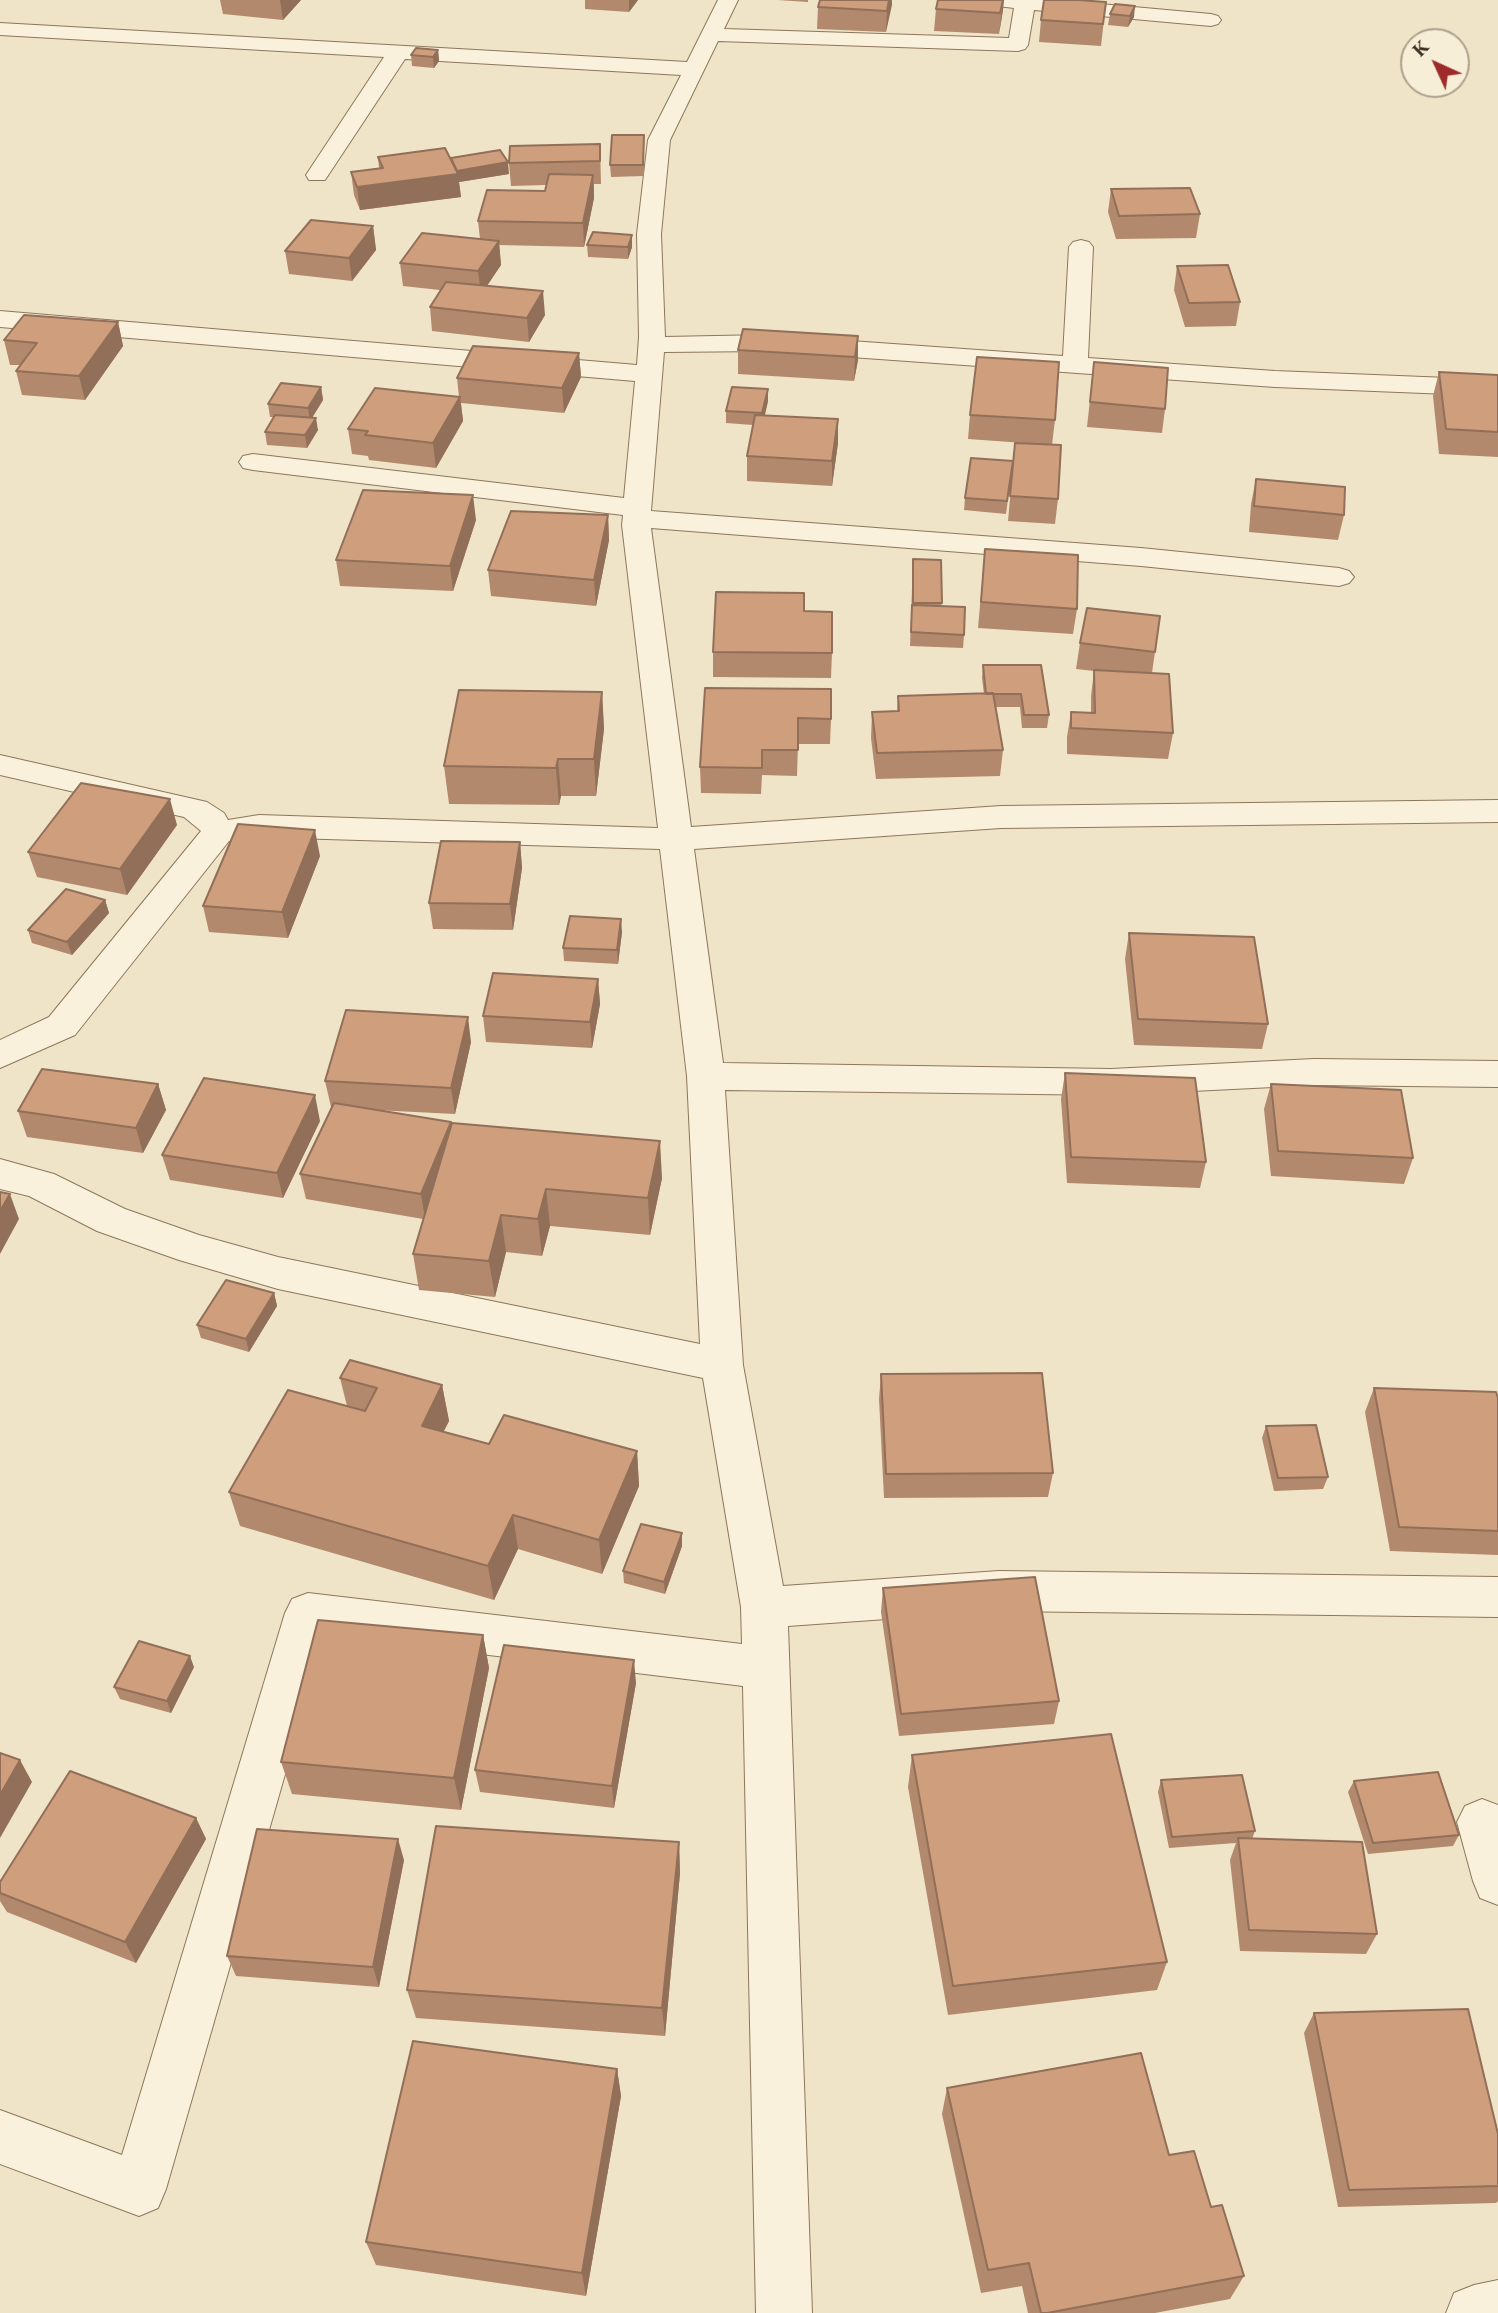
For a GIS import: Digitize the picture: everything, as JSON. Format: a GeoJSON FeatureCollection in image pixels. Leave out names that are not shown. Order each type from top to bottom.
{"type":"FeatureCollection","features":[{"type":"Feature","properties":{"kind":"street"},"geometry":{"type":"LineString","coordinates":[[729,0],[659,140],[649,234],[650,360],[637,513],[706,1076],[722,1365],[764,1607],[784,2313]]}},
{"type":"Feature","properties":{"kind":"street"},"geometry":{"type":"LineString","coordinates":[[988,0],[1211,20]]}},
{"type":"Feature","properties":{"kind":"street"},"geometry":{"type":"LineString","coordinates":[[0,29],[399,51],[703,52],[1018,45],[1025,3]]}},
{"type":"Feature","properties":{"kind":"street"},"geometry":{"type":"LineString","coordinates":[[317,175],[399,51]]}},
{"type":"Feature","properties":{"kind":"street"},"geometry":{"type":"LineString","coordinates":[[1075,365],[1081,247]]}},
{"type":"Feature","properties":{"kind":"street"},"geometry":{"type":"LineString","coordinates":[[0,320],[650,360],[766,343],[1275,379],[1498,388]]}},
{"type":"Feature","properties":{"kind":"street"},"geometry":{"type":"LineString","coordinates":[[253,462],[637,513],[1339,577]]}},
{"type":"Feature","properties":{"kind":"street"},"geometry":{"type":"LineString","coordinates":[[0,765],[195,809],[212,821],[218,832]]}},
{"type":"Feature","properties":{"kind":"street"},"geometry":{"type":"LineString","coordinates":[[0,1055],[62,1026],[218,832],[259,826],[675,839],[1001,817],[1498,811]]}},
{"type":"Feature","properties":{"kind":"street"},"geometry":{"type":"LineString","coordinates":[[706,1076],[1111,1082],[1314,1072],[1498,1074]]}},
{"type":"Feature","properties":{"kind":"street"},"geometry":{"type":"LineString","coordinates":[[0,1174],[40,1184],[111,1220],[193,1249],[278,1273],[722,1365]]}},
{"type":"Feature","properties":{"kind":"street"},"geometry":{"type":"LineString","coordinates":[[764,1607],[999,1591],[1498,1597]]}},
{"type":"Feature","properties":{"kind":"street"},"geometry":{"type":"LineString","coordinates":[[0,2137],[139,2189],[308,1613],[765,1668]]}},
{"type":"Feature","properties":{"kind":"street"},"geometry":{"type":"LineString","coordinates":[[1482,1822],[1498,1881]]}},
{"type":"Feature","properties":{"kind":"street"},"geometry":{"type":"LineString","coordinates":[[1474,2313],[1498,2308]]}},
{"type":"Feature","properties":{"kind":"building"},"geometry":{"type":"Polygon","coordinates":[[[820,0],[889,0],[887,11],[818,7],[820,0]]]}},
{"type":"Feature","properties":{"kind":"building"},"geometry":{"type":"Polygon","coordinates":[[[938,0],[1003,0],[1000,13],[936,9],[938,0]]]}},
{"type":"Feature","properties":{"kind":"building"},"geometry":{"type":"Polygon","coordinates":[[[1044,0],[1106,2],[1103,24],[1041,20],[1044,0]]]}},
{"type":"Feature","properties":{"kind":"building"},"geometry":{"type":"Polygon","coordinates":[[[1115,4],[1135,6],[1130,16],[1110,14],[1115,4]]]}},
{"type":"Feature","properties":{"kind":"building"},"geometry":{"type":"Polygon","coordinates":[[[416,48],[438,50],[433,57],[411,55],[416,48]]]}},
{"type":"Feature","properties":{"kind":"building"},"geometry":{"type":"Polygon","coordinates":[[[612,135],[644,135],[643,165],[610,165],[612,135]]]}},
{"type":"Feature","properties":{"kind":"building"},"geometry":{"type":"Polygon","coordinates":[[[600,144],[600,161],[509,163],[510,146],[600,144]]]}},
{"type":"Feature","properties":{"kind":"building"},"geometry":{"type":"Polygon","coordinates":[[[445,148],[458,174],[357,187],[351,172],[383,168],[378,157],[445,148]]]}},
{"type":"Feature","properties":{"kind":"building"},"geometry":{"type":"Polygon","coordinates":[[[500,150],[508,162],[457,171],[451,158],[500,150]]]}},
{"type":"Feature","properties":{"kind":"building"},"geometry":{"type":"Polygon","coordinates":[[[549,174],[593,175],[583,223],[478,221],[487,190],[545,191],[549,174]]]}},
{"type":"Feature","properties":{"kind":"building"},"geometry":{"type":"Polygon","coordinates":[[[1190,188],[1200,214],[1119,216],[1111,189],[1190,188]]]}},
{"type":"Feature","properties":{"kind":"building"},"geometry":{"type":"Polygon","coordinates":[[[311,220],[373,226],[349,258],[285,251],[311,220]]]}},
{"type":"Feature","properties":{"kind":"building"},"geometry":{"type":"Polygon","coordinates":[[[593,232],[632,235],[628,247],[587,245],[593,232]]]}},
{"type":"Feature","properties":{"kind":"building"},"geometry":{"type":"Polygon","coordinates":[[[422,233],[499,241],[478,271],[400,263],[422,233]]]}},
{"type":"Feature","properties":{"kind":"building"},"geometry":{"type":"Polygon","coordinates":[[[1228,265],[1240,302],[1189,303],[1177,266],[1228,265]]]}},
{"type":"Feature","properties":{"kind":"building"},"geometry":{"type":"Polygon","coordinates":[[[446,282],[543,291],[527,318],[430,307],[446,282]]]}},
{"type":"Feature","properties":{"kind":"building"},"geometry":{"type":"Polygon","coordinates":[[[24,315],[118,322],[79,376],[16,371],[37,343],[4,340],[24,315]]]}},
{"type":"Feature","properties":{"kind":"building"},"geometry":{"type":"Polygon","coordinates":[[[743,329],[858,336],[855,357],[738,350],[743,329]]]}},
{"type":"Feature","properties":{"kind":"building"},"geometry":{"type":"Polygon","coordinates":[[[473,346],[579,353],[562,388],[457,378],[473,346]]]}},
{"type":"Feature","properties":{"kind":"building"},"geometry":{"type":"Polygon","coordinates":[[[977,357],[1059,362],[1055,420],[970,415],[977,357]]]}},
{"type":"Feature","properties":{"kind":"building"},"geometry":{"type":"Polygon","coordinates":[[[1094,362],[1168,368],[1165,409],[1090,402],[1094,362]]]}},
{"type":"Feature","properties":{"kind":"building"},"geometry":{"type":"Polygon","coordinates":[[[1439,372],[1498,375],[1498,432],[1446,429],[1439,372]]]}},
{"type":"Feature","properties":{"kind":"building"},"geometry":{"type":"Polygon","coordinates":[[[281,383],[321,387],[308,408],[268,404],[281,383]]]}},
{"type":"Feature","properties":{"kind":"building"},"geometry":{"type":"Polygon","coordinates":[[[732,387],[768,389],[762,413],[726,411],[732,387]]]}},
{"type":"Feature","properties":{"kind":"building"},"geometry":{"type":"Polygon","coordinates":[[[375,388],[460,397],[433,443],[365,435],[368,431],[348,429],[375,388]]]}},
{"type":"Feature","properties":{"kind":"building"},"geometry":{"type":"Polygon","coordinates":[[[275,415],[316,418],[305,435],[265,432],[275,415]]]}},
{"type":"Feature","properties":{"kind":"building"},"geometry":{"type":"Polygon","coordinates":[[[755,415],[838,419],[832,461],[747,456],[755,415]]]}},
{"type":"Feature","properties":{"kind":"building"},"geometry":{"type":"Polygon","coordinates":[[[1015,443],[1061,445],[1058,499],[1010,496],[1015,443]]]}},
{"type":"Feature","properties":{"kind":"building"},"geometry":{"type":"Polygon","coordinates":[[[971,458],[1013,461],[1007,501],[965,498],[971,458]]]}},
{"type":"Feature","properties":{"kind":"building"},"geometry":{"type":"Polygon","coordinates":[[[1256,479],[1345,487],[1344,515],[1254,506],[1256,479]]]}},
{"type":"Feature","properties":{"kind":"building"},"geometry":{"type":"Polygon","coordinates":[[[363,490],[473,495],[450,566],[336,560],[363,490]]]}},
{"type":"Feature","properties":{"kind":"building"},"geometry":{"type":"Polygon","coordinates":[[[511,511],[608,515],[594,580],[488,570],[511,511]]]}},
{"type":"Feature","properties":{"kind":"building"},"geometry":{"type":"Polygon","coordinates":[[[985,549],[1078,555],[1077,609],[981,602],[985,549]]]}},
{"type":"Feature","properties":{"kind":"building"},"geometry":{"type":"Polygon","coordinates":[[[913,559],[941,560],[942,603],[913,603],[913,559]]]}},
{"type":"Feature","properties":{"kind":"building"},"geometry":{"type":"Polygon","coordinates":[[[716,592],[804,593],[804,611],[832,612],[832,653],[713,652],[716,592]]]}},
{"type":"Feature","properties":{"kind":"building"},"geometry":{"type":"Polygon","coordinates":[[[912,605],[965,607],[964,635],[911,632],[912,605]]]}},
{"type":"Feature","properties":{"kind":"building"},"geometry":{"type":"Polygon","coordinates":[[[1087,608],[1160,616],[1155,652],[1080,643],[1087,608]]]}},
{"type":"Feature","properties":{"kind":"building"},"geometry":{"type":"Polygon","coordinates":[[[983,665],[1041,665],[1049,715],[1024,715],[1021,694],[986,694],[983,665]]]}},
{"type":"Feature","properties":{"kind":"building"},"geometry":{"type":"Polygon","coordinates":[[[1094,670],[1169,674],[1173,733],[1071,728],[1071,712],[1095,713],[1094,670]]]}},
{"type":"Feature","properties":{"kind":"building"},"geometry":{"type":"Polygon","coordinates":[[[705,688],[831,689],[831,719],[798,718],[798,750],[762,750],[762,768],[700,767],[705,688]]]}},
{"type":"Feature","properties":{"kind":"building"},"geometry":{"type":"Polygon","coordinates":[[[459,690],[602,692],[594,759],[558,759],[556,768],[444,766],[459,690]]]}},
{"type":"Feature","properties":{"kind":"building"},"geometry":{"type":"Polygon","coordinates":[[[993,693],[1003,750],[877,753],[872,712],[899,711],[898,696],[993,693]]]}},
{"type":"Feature","properties":{"kind":"building"},"geometry":{"type":"Polygon","coordinates":[[[81,783],[170,799],[120,869],[28,852],[81,783]]]}},
{"type":"Feature","properties":{"kind":"building"},"geometry":{"type":"Polygon","coordinates":[[[238,824],[315,830],[282,912],[203,906],[238,824]]]}},
{"type":"Feature","properties":{"kind":"building"},"geometry":{"type":"Polygon","coordinates":[[[441,841],[520,842],[510,904],[429,903],[441,841]]]}},
{"type":"Feature","properties":{"kind":"building"},"geometry":{"type":"Polygon","coordinates":[[[66,889],[105,900],[67,942],[28,930],[66,889]]]}},
{"type":"Feature","properties":{"kind":"building"},"geometry":{"type":"Polygon","coordinates":[[[570,916],[621,919],[617,950],[563,948],[570,916]]]}},
{"type":"Feature","properties":{"kind":"building"},"geometry":{"type":"Polygon","coordinates":[[[1129,933],[1254,937],[1268,1024],[1138,1019],[1129,933]]]}},
{"type":"Feature","properties":{"kind":"building"},"geometry":{"type":"Polygon","coordinates":[[[493,973],[598,979],[590,1022],[483,1016],[493,973]]]}},
{"type":"Feature","properties":{"kind":"building"},"geometry":{"type":"Polygon","coordinates":[[[346,1010],[468,1017],[451,1088],[325,1081],[346,1010]]]}},
{"type":"Feature","properties":{"kind":"building"},"geometry":{"type":"Polygon","coordinates":[[[42,1069],[158,1084],[136,1128],[18,1111],[42,1069]]]}},
{"type":"Feature","properties":{"kind":"building"},"geometry":{"type":"Polygon","coordinates":[[[1065,1073],[1195,1078],[1206,1162],[1071,1157],[1065,1073]]]}},
{"type":"Feature","properties":{"kind":"building"},"geometry":{"type":"Polygon","coordinates":[[[204,1078],[315,1095],[277,1173],[162,1155],[204,1078]]]}},
{"type":"Feature","properties":{"kind":"building"},"geometry":{"type":"Polygon","coordinates":[[[1271,1084],[1401,1090],[1413,1158],[1278,1151],[1271,1084]]]}},
{"type":"Feature","properties":{"kind":"building"},"geometry":{"type":"Polygon","coordinates":[[[334,1103],[451,1122],[421,1194],[300,1174],[334,1103]]]}},
{"type":"Feature","properties":{"kind":"building"},"geometry":{"type":"Polygon","coordinates":[[[452,1123],[660,1141],[648,1198],[546,1189],[538,1219],[501,1215],[489,1261],[413,1254],[452,1123]]]}},
{"type":"Feature","properties":{"kind":"building"},"geometry":{"type":"Polygon","coordinates":[[[0,1192],[10,1194],[0,1211],[0,1192]]]}},
{"type":"Feature","properties":{"kind":"building"},"geometry":{"type":"Polygon","coordinates":[[[226,1280],[274,1293],[246,1339],[197,1325],[226,1280]]]}},
{"type":"Feature","properties":{"kind":"building"},"geometry":{"type":"Polygon","coordinates":[[[350,1360],[442,1385],[422,1426],[489,1444],[504,1415],[637,1451],[599,1540],[513,1515],[488,1566],[229,1492],[288,1390],[365,1411],[377,1388],[340,1378],[350,1360]]]}},
{"type":"Feature","properties":{"kind":"building"},"geometry":{"type":"Polygon","coordinates":[[[1042,1373],[1053,1473],[886,1474],[881,1374],[1042,1373]]]}},
{"type":"Feature","properties":{"kind":"building"},"geometry":{"type":"Polygon","coordinates":[[[1374,1388],[1496,1392],[1498,1531],[1399,1527],[1374,1388]]]}},
{"type":"Feature","properties":{"kind":"building"},"geometry":{"type":"Polygon","coordinates":[[[1316,1425],[1328,1477],[1278,1478],[1266,1426],[1316,1425]]]}},
{"type":"Feature","properties":{"kind":"building"},"geometry":{"type":"Polygon","coordinates":[[[641,1524],[682,1533],[664,1582],[623,1571],[641,1524]]]}},
{"type":"Feature","properties":{"kind":"building"},"geometry":{"type":"Polygon","coordinates":[[[1035,1577],[1059,1701],[901,1714],[883,1588],[1035,1577]]]}},
{"type":"Feature","properties":{"kind":"building"},"geometry":{"type":"Polygon","coordinates":[[[318,1620],[483,1635],[454,1778],[281,1762],[318,1620]]]}},
{"type":"Feature","properties":{"kind":"building"},"geometry":{"type":"Polygon","coordinates":[[[139,1641],[190,1656],[167,1701],[114,1687],[139,1641]]]}},
{"type":"Feature","properties":{"kind":"building"},"geometry":{"type":"Polygon","coordinates":[[[504,1645],[634,1660],[612,1786],[475,1770],[504,1645]]]}},
{"type":"Feature","properties":{"kind":"building"},"geometry":{"type":"Polygon","coordinates":[[[1111,1734],[1167,1962],[953,1986],[912,1755],[1111,1734]]]}},
{"type":"Feature","properties":{"kind":"building"},"geometry":{"type":"Polygon","coordinates":[[[0,1753],[20,1760],[0,1795],[0,1753]]]}},
{"type":"Feature","properties":{"kind":"building"},"geometry":{"type":"Polygon","coordinates":[[[70,1771],[196,1818],[125,1942],[0,1893],[0,1882],[70,1771]]]}},
{"type":"Feature","properties":{"kind":"building"},"geometry":{"type":"Polygon","coordinates":[[[1438,1772],[1459,1835],[1373,1843],[1354,1781],[1438,1772]]]}},
{"type":"Feature","properties":{"kind":"building"},"geometry":{"type":"Polygon","coordinates":[[[1242,1775],[1255,1831],[1172,1837],[1161,1780],[1242,1775]]]}},
{"type":"Feature","properties":{"kind":"building"},"geometry":{"type":"Polygon","coordinates":[[[436,1826],[679,1842],[662,2008],[407,1990],[436,1826]]]}},
{"type":"Feature","properties":{"kind":"building"},"geometry":{"type":"Polygon","coordinates":[[[257,1829],[398,1839],[373,1967],[227,1956],[257,1829]]]}},
{"type":"Feature","properties":{"kind":"building"},"geometry":{"type":"Polygon","coordinates":[[[1238,1838],[1362,1842],[1377,1934],[1249,1930],[1238,1838]]]}},
{"type":"Feature","properties":{"kind":"building"},"geometry":{"type":"Polygon","coordinates":[[[1468,2009],[1498,2134],[1498,2186],[1349,2190],[1314,2013],[1468,2009]]]}},
{"type":"Feature","properties":{"kind":"building"},"geometry":{"type":"Polygon","coordinates":[[[413,2041],[617,2069],[582,2273],[366,2242],[413,2041]]]}},
{"type":"Feature","properties":{"kind":"building"},"geometry":{"type":"Polygon","coordinates":[[[1141,2053],[1169,2155],[1194,2151],[1211,2207],[1222,2205],[1244,2276],[1041,2313],[1029,2263],[988,2270],[947,2088],[1141,2053]]]}}]}
